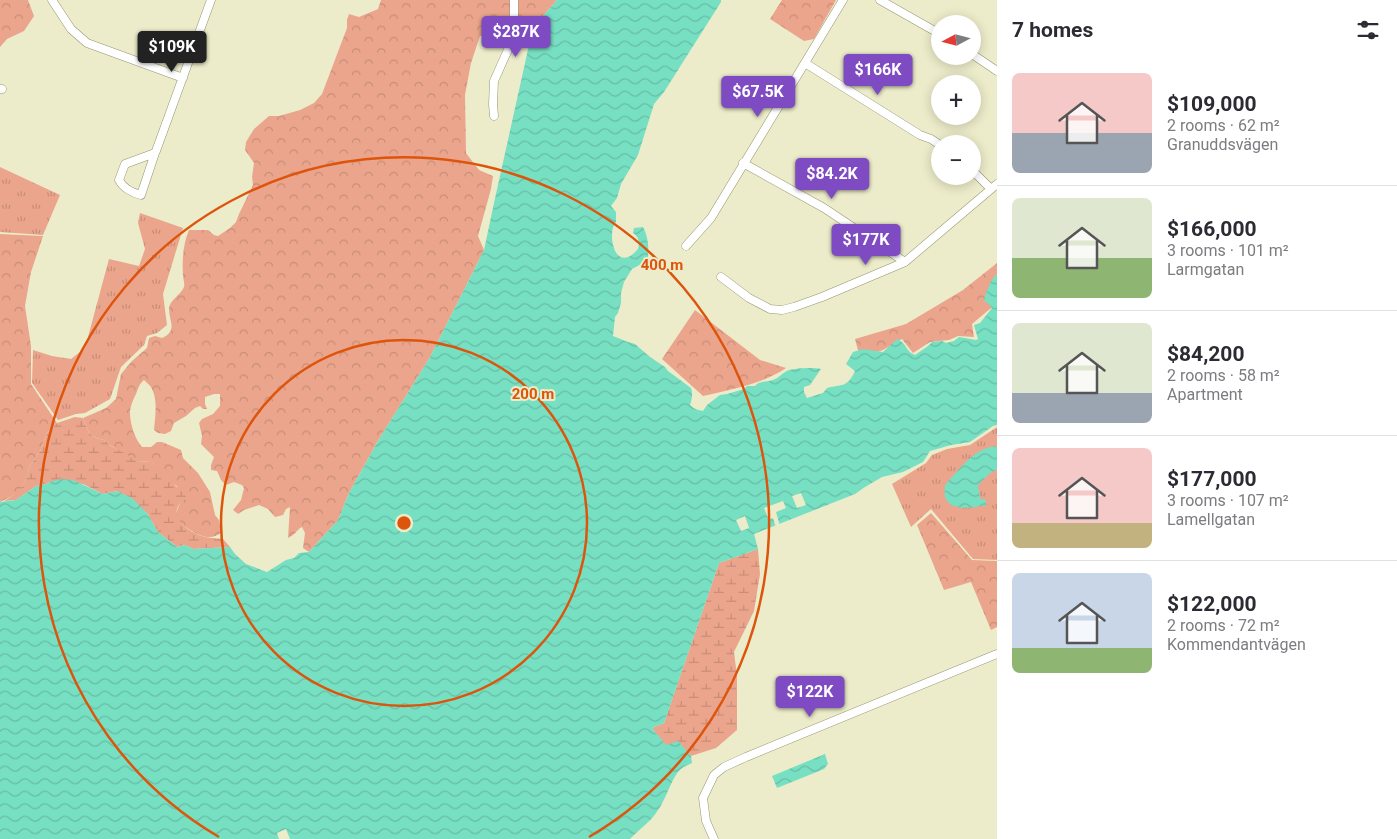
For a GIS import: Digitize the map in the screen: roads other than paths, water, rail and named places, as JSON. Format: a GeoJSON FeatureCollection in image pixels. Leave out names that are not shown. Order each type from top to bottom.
{"type":"FeatureCollection","features":[{"type":"Feature","properties":{"kind":"street"},"geometry":{"type":"LineString","coordinates":[[52,0],[72,29],[87,43],[183,78]]}},
{"type":"Feature","properties":{"kind":"street"},"geometry":{"type":"LineString","coordinates":[[155,154],[125,164],[119,180],[120,184],[141,195],[211,0]]}},
{"type":"Feature","properties":{"kind":"street"},"geometry":{"type":"LineString","coordinates":[[494,116],[494,81],[511,43],[514,0]]}},
{"type":"Feature","properties":{"kind":"street"},"geometry":{"type":"LineString","coordinates":[[686,246],[711,218],[843,0]]}},
{"type":"Feature","properties":{"kind":"street"},"geometry":{"type":"LineString","coordinates":[[880,0],[931,29]]}},
{"type":"Feature","properties":{"kind":"street"},"geometry":{"type":"LineString","coordinates":[[981,60],[997,71]]}},
{"type":"Feature","properties":{"kind":"street"},"geometry":{"type":"LineString","coordinates":[[805,63],[920,136],[931,139]]}},
{"type":"Feature","properties":{"kind":"street"},"geometry":{"type":"LineString","coordinates":[[743,163],[824,208],[905,262]]}},
{"type":"Feature","properties":{"kind":"street"},"geometry":{"type":"LineString","coordinates":[[721,278],[756,302],[770,309],[782,310],[822,297],[905,262],[994,186],[981,177]]}},
{"type":"Feature","properties":{"kind":"street"},"geometry":{"type":"LineString","coordinates":[[714,839],[706,820],[704,798],[714,775],[724,767],[761,750],[997,654]]}},
{"type":"Feature","properties":{"kind":"water"},"geometry":{"type":"Polygon","coordinates":[[[557,0],[721,0],[664,92],[654,104],[638,155],[621,184],[617,198],[611,206],[616,212],[616,222],[612,238],[618,255],[623,258],[628,257],[638,249],[637,236],[633,233],[634,228],[643,227],[648,244],[647,261],[632,269],[624,282],[621,303],[615,317],[613,336],[635,344],[691,388],[690,405],[698,410],[703,411],[707,405],[720,395],[773,380],[789,370],[821,369],[810,385],[804,387],[807,398],[823,393],[827,388],[847,383],[855,371],[846,364],[853,352],[863,349],[883,352],[897,339],[915,355],[932,342],[942,341],[946,343],[954,341],[959,337],[978,339],[974,325],[980,323],[992,308],[984,301],[990,283],[997,274],[997,425],[970,442],[930,451],[923,462],[903,472],[882,477],[855,494],[754,534],[758,549],[719,563],[664,723],[652,728],[666,745],[678,741],[691,756],[692,763],[678,772],[661,806],[630,839],[290,839],[286,829],[277,833],[279,839],[0,839],[0,502],[16,500],[36,486],[52,481],[62,479],[73,480],[103,494],[117,491],[132,498],[147,513],[158,532],[177,547],[185,545],[193,549],[230,547],[246,564],[267,572],[286,560],[294,558],[299,553],[309,552],[338,520],[349,493],[379,439],[429,359],[484,250],[529,45],[536,24],[557,0]]]}},
{"type":"Feature","properties":{"kind":"water"},"geometry":{"type":"Polygon","coordinates":[[[995,446],[997,448],[997,469],[978,485],[980,499],[985,499],[987,505],[964,508],[948,502],[945,496],[945,485],[973,455],[995,446]]]}},
{"type":"Feature","properties":{"kind":"water"},"geometry":{"type":"Polygon","coordinates":[[[825,754],[828,764],[824,769],[777,788],[772,776],[825,754]]]}}]}
